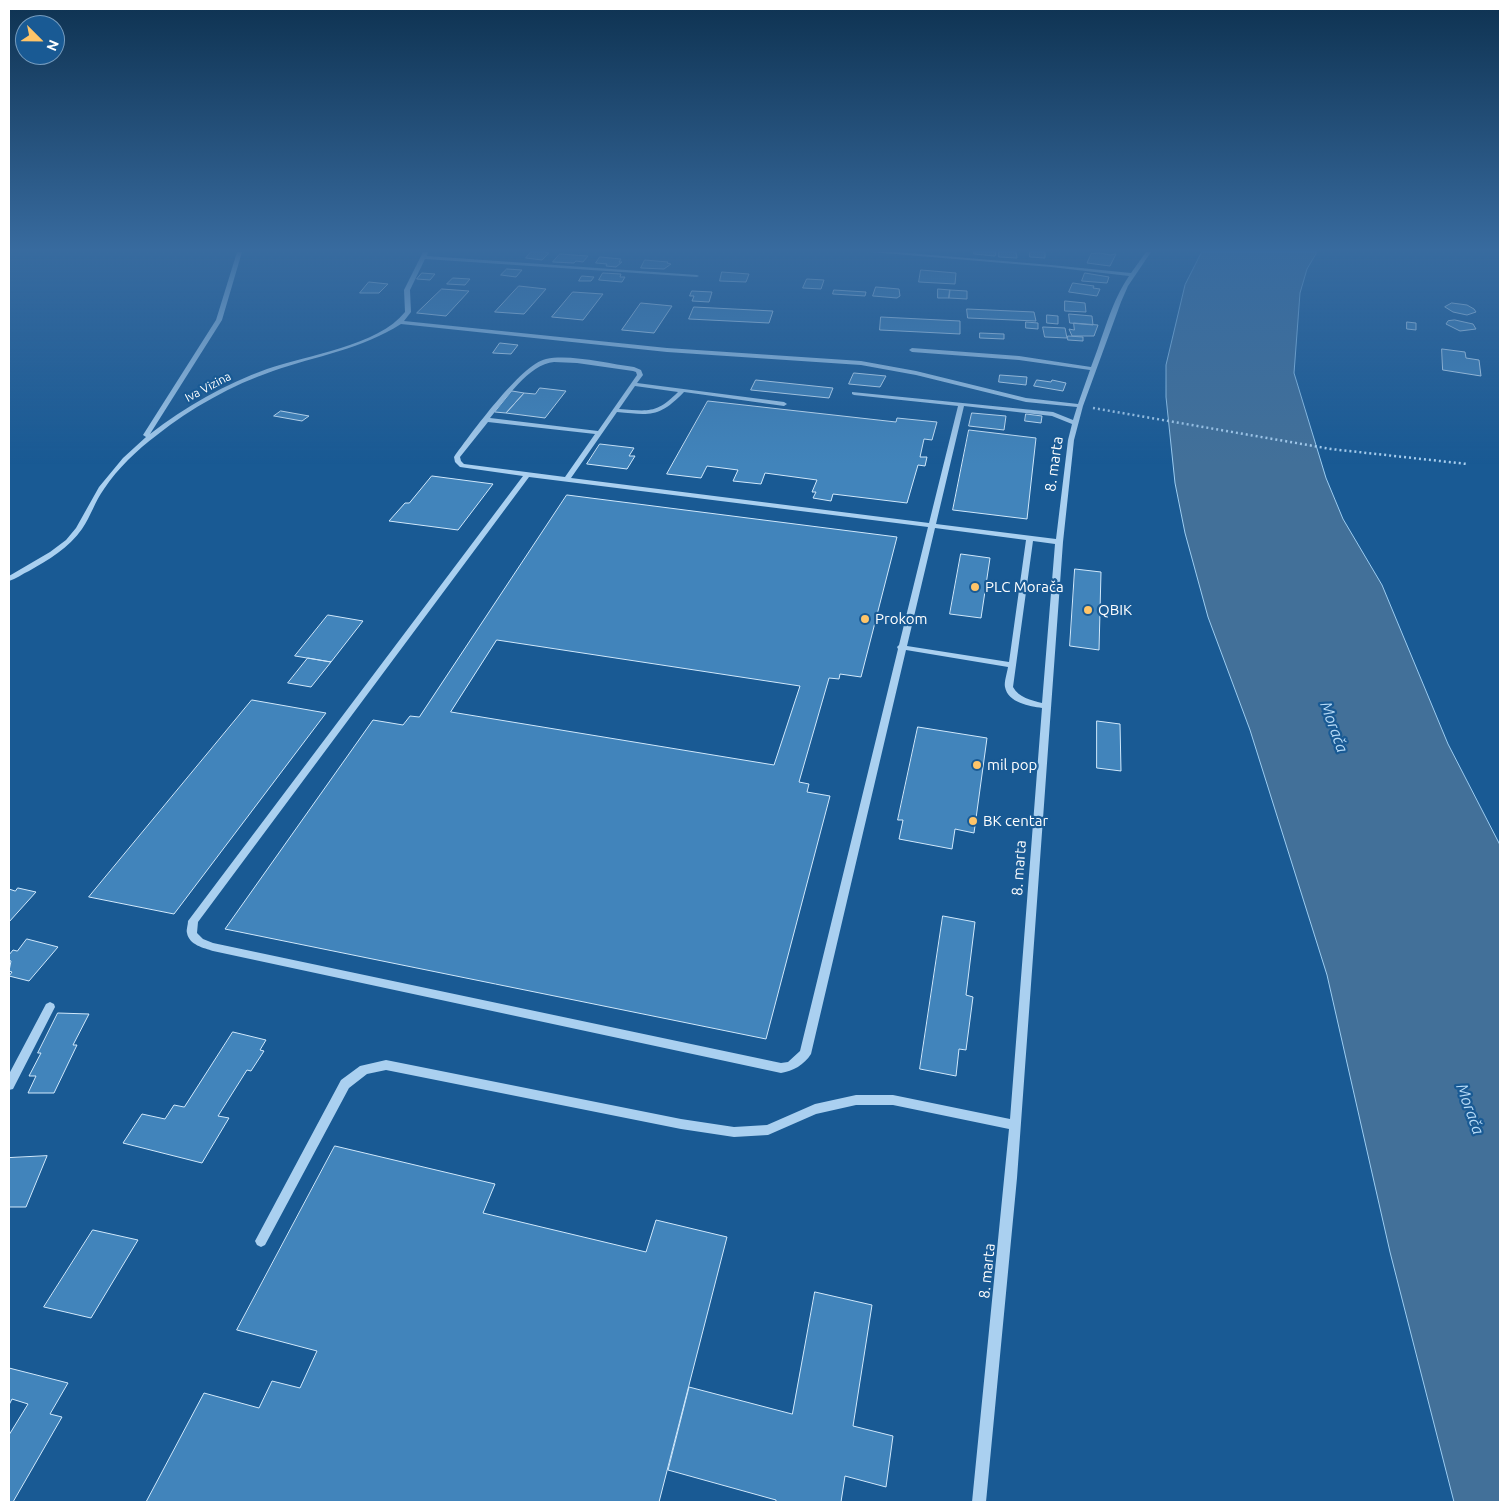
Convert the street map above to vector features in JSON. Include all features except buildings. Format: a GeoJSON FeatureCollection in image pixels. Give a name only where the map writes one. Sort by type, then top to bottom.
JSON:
{"type":"FeatureCollection","features":[{"type":"Feature","properties":{"kind":"street"},"geometry":{"type":"LineString","coordinates":[[140,445],[217,323]]}},
{"type":"Feature","properties":{"kind":"street","name":"Iva Vizina"},"geometry":{"type":"LineString","coordinates":[[9,579],[64,545],[75,534],[100,489],[140,445],[160,428],[198,404],[247,379],[340,351],[398,323]]}},
{"type":"Feature","properties":{"kind":"street"},"geometry":{"type":"LineString","coordinates":[[404,323],[667,350],[838,361],[883,366],[1026,400],[1080,406]]}},
{"type":"Feature","properties":{"kind":"street","name":"8. marta"},"geometry":{"type":"LineString","coordinates":[[979,1502],[1015,1125],[1059,542],[1071,440],[1075,423],[1111,323]]}},
{"type":"Feature","properties":{"kind":"street"},"geometry":{"type":"LineString","coordinates":[[912,350],[1019,358],[1094,369]]}},
{"type":"Feature","properties":{"kind":"street"},"geometry":{"type":"LineString","coordinates":[[567,479],[640,375],[639,371],[634,369],[546,361],[540,363],[526,374],[457,457],[458,462],[462,466],[1059,542]]}},
{"type":"Feature","properties":{"kind":"street"},"geometry":{"type":"LineString","coordinates":[[633,384],[784,404]]}},
{"type":"Feature","properties":{"kind":"street"},"geometry":{"type":"LineString","coordinates":[[615,410],[656,412],[666,409],[682,390]]}},
{"type":"Feature","properties":{"kind":"street"},"geometry":{"type":"LineString","coordinates":[[854,393],[1053,414],[1075,423]]}},
{"type":"Feature","properties":{"kind":"street"},"geometry":{"type":"LineString","coordinates":[[528,474],[193,921],[192,934],[199,942],[213,947],[771,1066],[791,1066],[804,1054],[961,405]]}},
{"type":"Feature","properties":{"kind":"street"},"geometry":{"type":"LineString","coordinates":[[488,420],[599,433]]}},
{"type":"Feature","properties":{"kind":"street"},"geometry":{"type":"LineString","coordinates":[[1030,538],[1011,665],[1010,687],[1012,694],[1020,700],[1047,706]]}},
{"type":"Feature","properties":{"kind":"street"},"geometry":{"type":"LineString","coordinates":[[901,647],[1011,665]]}},
{"type":"Feature","properties":{"kind":"street"},"geometry":{"type":"LineString","coordinates":[[9,1085],[50,1007]]}},
{"type":"Feature","properties":{"kind":"street"},"geometry":{"type":"LineString","coordinates":[[261,1241],[345,1084],[364,1070],[386,1065],[681,1124],[734,1132],[768,1130],[815,1109],[856,1100],[893,1100],[1015,1125]]}},
{"type":"Feature","properties":{"kind":"path"},"geometry":{"type":"LineString","coordinates":[[1080,406],[1331,449],[1467,464]]}},
{"type":"Feature","properties":{"kind":"water","name":"Morača"},"geometry":{"type":"Polygon","coordinates":[[[1176,323],[1298,323],[1294,373],[1326,478],[1343,519],[1382,585],[1448,744],[1500,845],[1500,1502],[1454,1502],[1390,1252],[1327,975],[1250,730],[1208,617],[1185,533],[1175,483],[1166,397],[1166,365],[1176,323]]]}},
{"type":"Feature","properties":{"kind":"place","name":"PLC Morača"},"geometry":{"type":"Point","coordinates":[975,587]}},
{"type":"Feature","properties":{"kind":"place","name":"QBIK"},"geometry":{"type":"Point","coordinates":[1088,610]}},
{"type":"Feature","properties":{"kind":"place","name":"Prokom"},"geometry":{"type":"Point","coordinates":[865,619]}},
{"type":"Feature","properties":{"kind":"place","name":"mil pop"},"geometry":{"type":"Point","coordinates":[977,765]}},
{"type":"Feature","properties":{"kind":"place","name":"BK centar"},"geometry":{"type":"Point","coordinates":[973,821]}}]}
